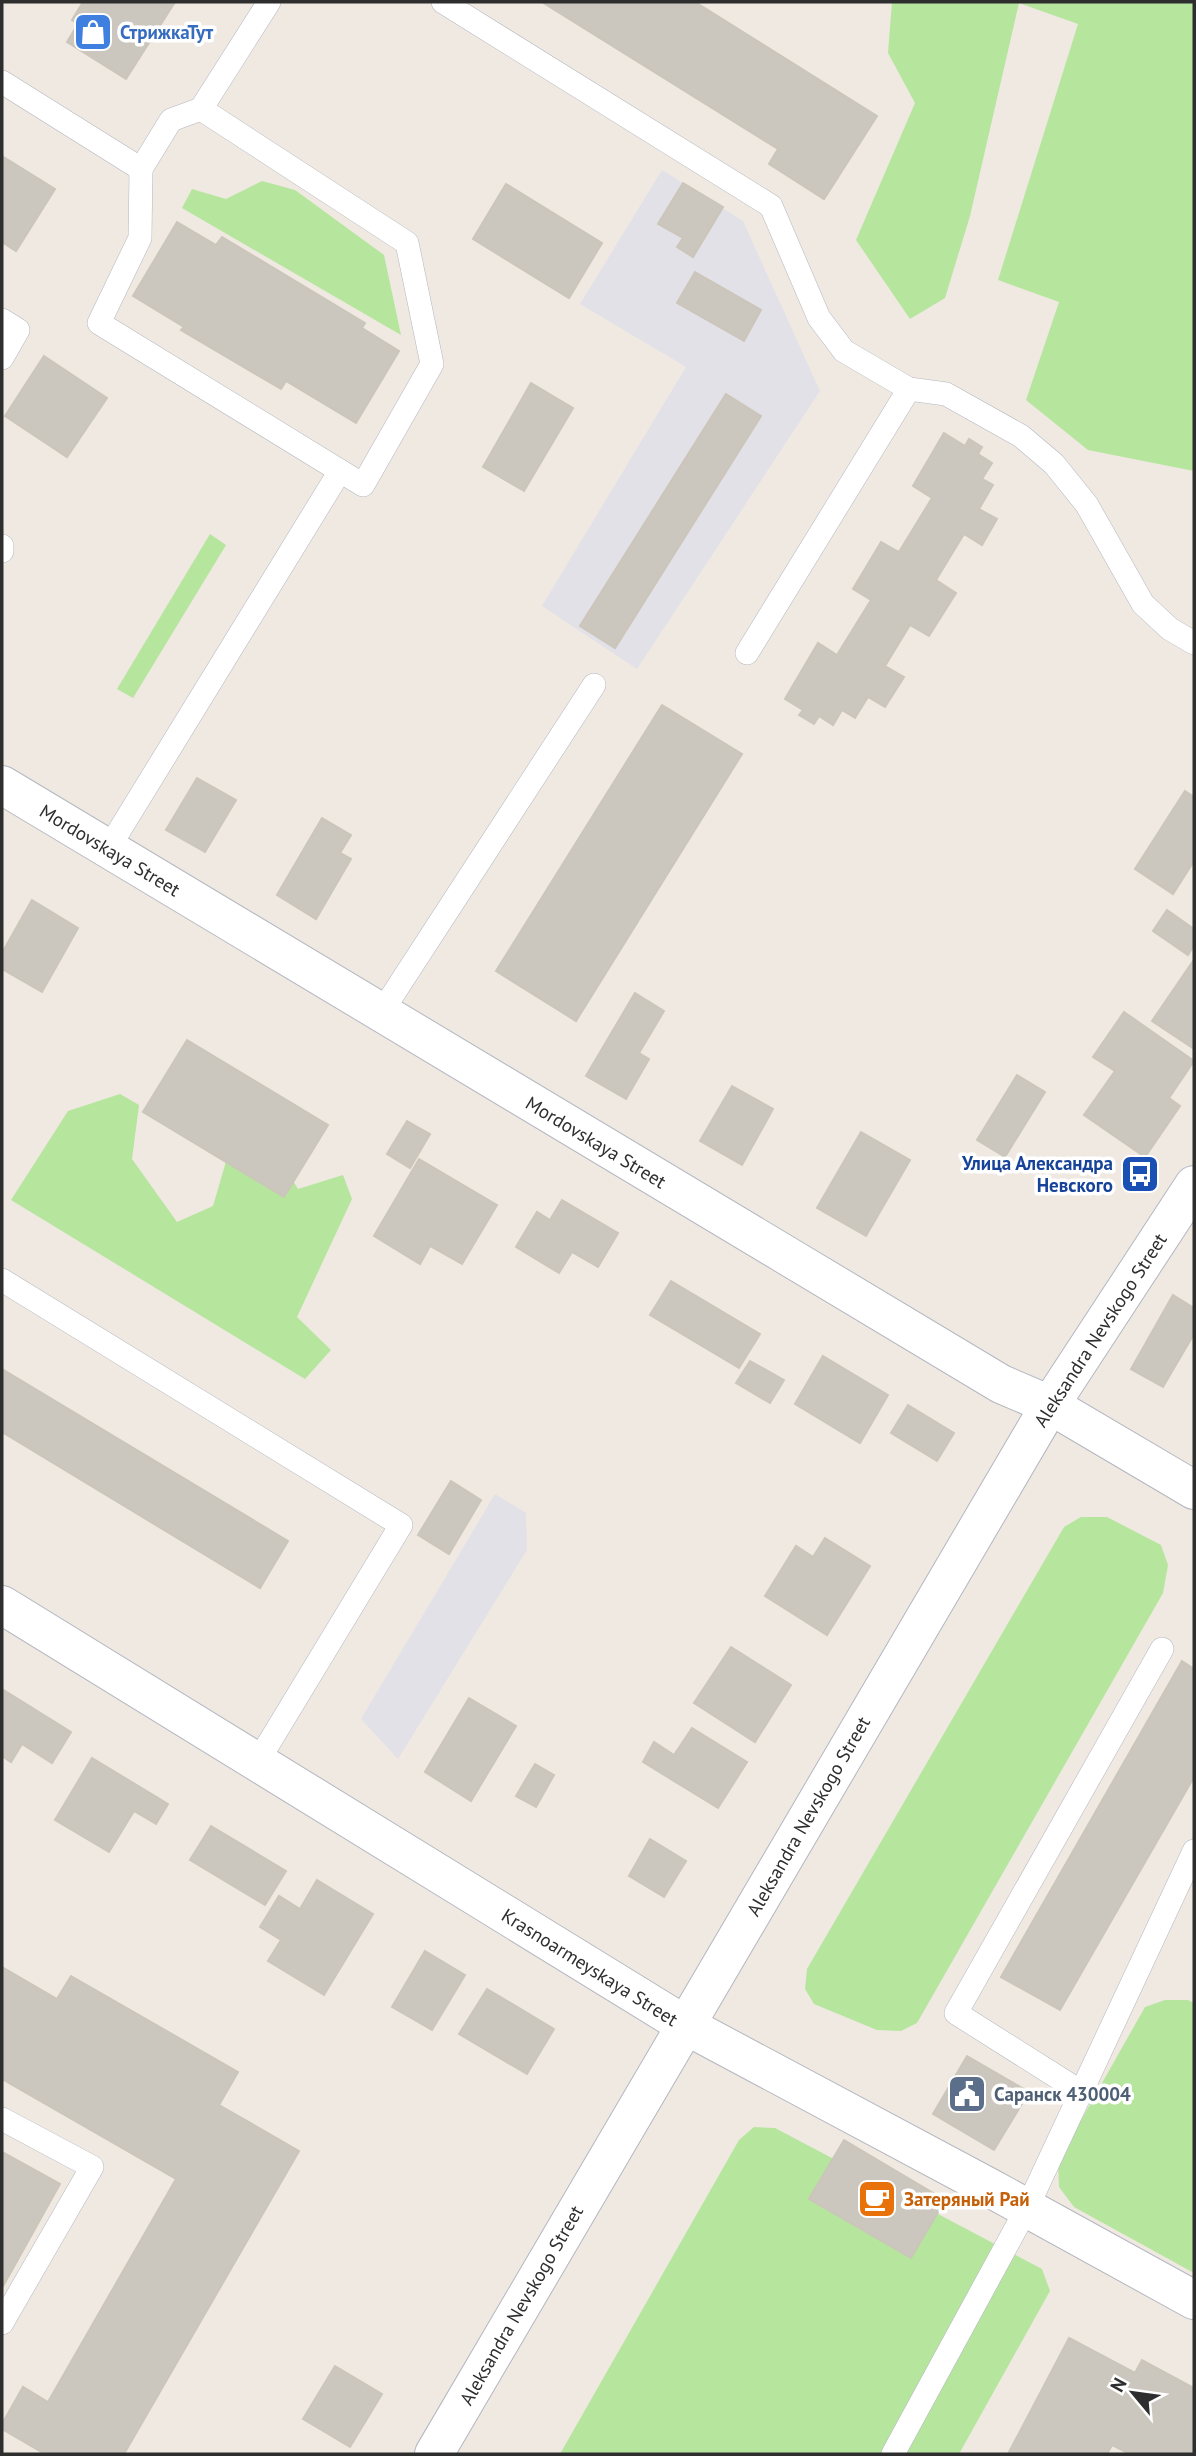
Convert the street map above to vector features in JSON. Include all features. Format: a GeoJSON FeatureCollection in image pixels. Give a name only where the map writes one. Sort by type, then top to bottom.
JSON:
{"type":"FeatureCollection","features":[{"type":"Feature","properties":{"kind":"street","name":"Mordovskaya Street"},"geometry":{"type":"LineString","coordinates":[[2,785],[1001,1384],[1050,1405],[1194,1490]]}},
{"type":"Feature","properties":{"kind":"street","name":"Aleksandra Nevskogo Street"},"geometry":{"type":"LineString","coordinates":[[434,2454],[1050,1405],[1194,1185]]}},
{"type":"Feature","properties":{"kind":"street","name":"Krasnoarmeyskaya Street"},"geometry":{"type":"LineString","coordinates":[[2,1605],[685,2025],[1194,2300]]}},
{"type":"Feature","properties":{"kind":"lane"},"geometry":{"type":"LineString","coordinates":[[201,109],[407,243],[432,365],[363,485],[99,323],[140,238],[141,169],[170,120],[201,109],[269,2]]}},
{"type":"Feature","properties":{"kind":"lane"},"geometry":{"type":"LineString","coordinates":[[443,2],[771,206],[819,318],[844,351],[909,388],[946,394],[1020,436],[1054,464],[1087,505],[1143,604],[1170,629],[1194,643]]}},
{"type":"Feature","properties":{"kind":"lane"},"geometry":{"type":"LineString","coordinates":[[2,82],[141,169]]}},
{"type":"Feature","properties":{"kind":"lane"},"geometry":{"type":"LineString","coordinates":[[2,320],[18,330],[2,358]]}},
{"type":"Feature","properties":{"kind":"lane"},"geometry":{"type":"LineString","coordinates":[[747,653],[909,388]]}},
{"type":"Feature","properties":{"kind":"lane"},"geometry":{"type":"LineString","coordinates":[[108,849],[340,471]]}},
{"type":"Feature","properties":{"kind":"lane"},"geometry":{"type":"LineString","coordinates":[[381,1013],[594,685]]}},
{"type":"Feature","properties":{"kind":"lane"},"geometry":{"type":"LineString","coordinates":[[2,1280],[401,1525],[258,1761]]}},
{"type":"Feature","properties":{"kind":"lane"},"geometry":{"type":"LineString","coordinates":[[1081,2092],[956,2013],[1162,1649]]}},
{"type":"Feature","properties":{"kind":"lane"},"geometry":{"type":"LineString","coordinates":[[893,2454],[1027,2208],[1194,1851]]}},
{"type":"Feature","properties":{"kind":"lane"},"geometry":{"type":"LineString","coordinates":[[2,2119],[92,2167],[2,2323]]}},
{"type":"Feature","properties":{"kind":"shaded area"},"geometry":{"type":"Polygon","coordinates":[[[662,170],[743,221],[820,391],[637,669],[542,606],[686,367],[580,304],[662,170]]]}},
{"type":"Feature","properties":{"kind":"shaded area"},"geometry":{"type":"Polygon","coordinates":[[[495,1494],[526,1513],[527,1550],[398,1759],[361,1719],[495,1494]]]}},
{"type":"Feature","properties":{"kind":"green space"},"geometry":{"type":"Polygon","coordinates":[[[892,2],[1194,2],[1194,471],[1088,450],[1026,400],[1059,302],[998,280],[1078,24],[1019,3],[970,216],[945,298],[910,319],[856,240],[915,103],[888,53],[892,2]]]}},
{"type":"Feature","properties":{"kind":"green space"},"geometry":{"type":"Polygon","coordinates":[[[262,181],[295,190],[384,255],[401,335],[182,208],[192,189],[226,199],[262,181]]]}},
{"type":"Feature","properties":{"kind":"green space"},"geometry":{"type":"Polygon","coordinates":[[[210,534],[226,545],[133,698],[117,689],[210,534]]]}},
{"type":"Feature","properties":{"kind":"green space"},"geometry":{"type":"Polygon","coordinates":[[[120,1094],[139,1105],[132,1159],[177,1222],[213,1206],[227,1158],[275,1152],[298,1189],[343,1175],[352,1199],[297,1317],[331,1350],[305,1379],[11,1200],[68,1111],[120,1094]]]}},
{"type":"Feature","properties":{"kind":"green space"},"geometry":{"type":"Polygon","coordinates":[[[1081,1517],[1107,1517],[1161,1545],[1168,1565],[1163,1593],[917,2023],[901,2031],[877,2030],[814,2004],[805,1989],[807,1969],[1064,1527],[1081,1517]]]}},
{"type":"Feature","properties":{"kind":"green space"},"geometry":{"type":"Polygon","coordinates":[[[1165,2000],[1188,2000],[1194,2003],[1194,2273],[1074,2207],[1059,2187],[1058,2161],[1145,2007],[1165,2000]]]}},
{"type":"Feature","properties":{"kind":"green space"},"geometry":{"type":"Polygon","coordinates":[[[754,2127],[775,2128],[1042,2269],[1050,2291],[959,2454],[560,2454],[739,2140],[754,2127]]]}},
{"type":"Feature","properties":{"kind":"building"},"geometry":{"type":"Polygon","coordinates":[[[83,2],[175,2],[126,79],[67,42],[78,24],[72,20],[83,2]]]}},
{"type":"Feature","properties":{"kind":"building"},"geometry":{"type":"Polygon","coordinates":[[[542,2],[695,2],[877,116],[824,199],[769,164],[778,149],[542,2]]]}},
{"type":"Feature","properties":{"kind":"building"},"geometry":{"type":"Polygon","coordinates":[[[2,156],[55,189],[16,251],[2,242],[2,156]]]}},
{"type":"Feature","properties":{"kind":"building"},"geometry":{"type":"Polygon","coordinates":[[[683,183],[723,207],[693,257],[677,247],[683,238],[658,224],[683,183]]]}},
{"type":"Feature","properties":{"kind":"building"},"geometry":{"type":"Polygon","coordinates":[[[506,184],[602,243],[569,298],[473,239],[506,184]]]}},
{"type":"Feature","properties":{"kind":"building"},"geometry":{"type":"Polygon","coordinates":[[[177,222],[216,245],[222,237],[365,323],[362,328],[399,351],[356,423],[286,381],[281,389],[181,330],[184,327],[133,296],[177,222]]]}},
{"type":"Feature","properties":{"kind":"building"},"geometry":{"type":"Polygon","coordinates":[[[695,272],[761,310],[744,341],[677,303],[695,272]]]}},
{"type":"Feature","properties":{"kind":"building"},"geometry":{"type":"Polygon","coordinates":[[[44,356],[107,398],[67,457],[5,416],[44,356]]]}},
{"type":"Feature","properties":{"kind":"building"},"geometry":{"type":"Polygon","coordinates":[[[531,383],[573,408],[524,491],[483,467],[531,383]]]}},
{"type":"Feature","properties":{"kind":"building"},"geometry":{"type":"Polygon","coordinates":[[[726,394],[761,416],[615,648],[580,626],[726,394]]]}},
{"type":"Feature","properties":{"kind":"building"},"geometry":{"type":"Polygon","coordinates":[[[944,433],[965,446],[969,439],[982,447],[978,454],[992,463],[982,479],[993,485],[979,509],[997,519],[982,545],[964,534],[936,580],[956,593],[929,636],[910,625],[885,666],[904,677],[885,707],[868,697],[855,718],[842,710],[833,725],[819,716],[814,724],[799,715],[803,710],[785,699],[818,643],[837,655],[871,600],[853,589],[881,542],[899,552],[932,498],[913,486],[944,433]]]}},
{"type":"Feature","properties":{"kind":"building"},"geometry":{"type":"Polygon","coordinates":[[[662,705],[742,754],[576,1021],[496,971],[662,705]]]}},
{"type":"Feature","properties":{"kind":"building"},"geometry":{"type":"Polygon","coordinates":[[[197,778],[236,800],[205,852],[166,830],[197,778]]]}},
{"type":"Feature","properties":{"kind":"building"},"geometry":{"type":"Polygon","coordinates":[[[1185,791],[1194,797],[1194,861],[1173,894],[1135,869],[1185,791]]]}},
{"type":"Feature","properties":{"kind":"building"},"geometry":{"type":"Polygon","coordinates":[[[322,818],[351,835],[340,853],[351,859],[316,919],[277,895],[322,818]]]}},
{"type":"Feature","properties":{"kind":"building"},"geometry":{"type":"Polygon","coordinates":[[[32,900],[78,928],[42,992],[2,969],[2,953],[32,900]]]}},
{"type":"Feature","properties":{"kind":"building"},"geometry":{"type":"Polygon","coordinates":[[[1167,910],[1194,929],[1194,945],[1188,955],[1153,931],[1167,910]]]}},
{"type":"Feature","properties":{"kind":"building"},"geometry":{"type":"Polygon","coordinates":[[[1194,962],[1194,1049],[1152,1021],[1194,962]]]}},
{"type":"Feature","properties":{"kind":"building"},"geometry":{"type":"Polygon","coordinates":[[[635,993],[664,1011],[639,1053],[649,1059],[626,1099],[586,1076],[635,993]]]}},
{"type":"Feature","properties":{"kind":"building"},"geometry":{"type":"Polygon","coordinates":[[[1124,1012],[1194,1061],[1169,1098],[1180,1106],[1145,1157],[1084,1115],[1115,1071],[1093,1057],[1124,1012]]]}},
{"type":"Feature","properties":{"kind":"building"},"geometry":{"type":"Polygon","coordinates":[[[187,1040],[328,1125],[284,1197],[143,1112],[187,1040]]]}},
{"type":"Feature","properties":{"kind":"building"},"geometry":{"type":"Polygon","coordinates":[[[1017,1075],[1045,1092],[1005,1157],[977,1140],[1017,1075]]]}},
{"type":"Feature","properties":{"kind":"building"},"geometry":{"type":"Polygon","coordinates":[[[732,1086],[773,1109],[742,1165],[700,1141],[732,1086]]]}},
{"type":"Feature","properties":{"kind":"building"},"geometry":{"type":"Polygon","coordinates":[[[407,1121],[430,1134],[410,1168],[387,1154],[407,1121]]]}},
{"type":"Feature","properties":{"kind":"building"},"geometry":{"type":"Polygon","coordinates":[[[861,1132],[910,1160],[866,1236],[817,1208],[861,1132]]]}},
{"type":"Feature","properties":{"kind":"building"},"geometry":{"type":"Polygon","coordinates":[[[419,1159],[497,1205],[462,1264],[430,1246],[420,1264],[374,1236],[419,1159]]]}},
{"type":"Feature","properties":{"kind":"building"},"geometry":{"type":"Polygon","coordinates":[[[562,1200],[618,1233],[598,1267],[572,1252],[559,1273],[516,1247],[537,1212],[550,1220],[562,1200]]]}},
{"type":"Feature","properties":{"kind":"building"},"geometry":{"type":"Polygon","coordinates":[[[671,1281],[760,1334],[739,1368],[650,1315],[671,1281]]]}},
{"type":"Feature","properties":{"kind":"building"},"geometry":{"type":"Polygon","coordinates":[[[1173,1295],[1194,1308],[1194,1334],[1163,1387],[1131,1369],[1173,1295]]]}},
{"type":"Feature","properties":{"kind":"building"},"geometry":{"type":"Polygon","coordinates":[[[823,1356],[888,1395],[860,1443],[795,1404],[823,1356]]]}},
{"type":"Feature","properties":{"kind":"building"},"geometry":{"type":"Polygon","coordinates":[[[750,1361],[784,1380],[770,1403],[736,1383],[750,1361]]]}},
{"type":"Feature","properties":{"kind":"building"},"geometry":{"type":"Polygon","coordinates":[[[2,1369],[288,1541],[260,1588],[2,1432],[2,1369]]]}},
{"type":"Feature","properties":{"kind":"building"},"geometry":{"type":"Polygon","coordinates":[[[908,1405],[954,1433],[937,1461],[891,1433],[908,1405]]]}},
{"type":"Feature","properties":{"kind":"building"},"geometry":{"type":"Polygon","coordinates":[[[451,1481],[481,1500],[449,1554],[418,1535],[451,1481]]]}},
{"type":"Feature","properties":{"kind":"building"},"geometry":{"type":"Polygon","coordinates":[[[825,1538],[870,1566],[827,1635],[765,1596],[796,1546],[813,1557],[825,1538]]]}},
{"type":"Feature","properties":{"kind":"building"},"geometry":{"type":"Polygon","coordinates":[[[731,1647],[791,1685],[755,1742],[694,1703],[731,1647]]]}},
{"type":"Feature","properties":{"kind":"building"},"geometry":{"type":"Polygon","coordinates":[[[1182,1661],[1194,1669],[1194,1777],[1060,2010],[1001,1977],[1182,1661]]]}},
{"type":"Feature","properties":{"kind":"building"},"geometry":{"type":"Polygon","coordinates":[[[2,1689],[71,1732],[52,1763],[22,1744],[11,1762],[2,1756],[2,1689]]]}},
{"type":"Feature","properties":{"kind":"building"},"geometry":{"type":"Polygon","coordinates":[[[469,1698],[516,1726],[471,1801],[425,1772],[469,1698]]]}},
{"type":"Feature","properties":{"kind":"building"},"geometry":{"type":"Polygon","coordinates":[[[692,1728],[747,1762],[718,1808],[643,1762],[654,1742],[674,1755],[692,1728]]]}},
{"type":"Feature","properties":{"kind":"building"},"geometry":{"type":"Polygon","coordinates":[[[92,1758],[168,1804],[156,1824],[134,1811],[109,1852],[55,1820],[92,1758]]]}},
{"type":"Feature","properties":{"kind":"building"},"geometry":{"type":"Polygon","coordinates":[[[535,1764],[554,1775],[536,1807],[516,1796],[535,1764]]]}},
{"type":"Feature","properties":{"kind":"building"},"geometry":{"type":"Polygon","coordinates":[[[211,1826],[286,1871],[265,1905],[190,1860],[211,1826]]]}},
{"type":"Feature","properties":{"kind":"building"},"geometry":{"type":"Polygon","coordinates":[[[650,1839],[686,1861],[664,1897],[629,1876],[650,1839]]]}},
{"type":"Feature","properties":{"kind":"building"},"geometry":{"type":"Polygon","coordinates":[[[317,1880],[373,1914],[324,1995],[268,1961],[281,1940],[260,1927],[279,1896],[300,1909],[317,1880]]]}},
{"type":"Feature","properties":{"kind":"building"},"geometry":{"type":"Polygon","coordinates":[[[425,1951],[465,1975],[432,2030],[392,2007],[425,1951]]]}},
{"type":"Feature","properties":{"kind":"building"},"geometry":{"type":"Polygon","coordinates":[[[2,1967],[57,1999],[71,1976],[238,2072],[219,2105],[299,2151],[124,2454],[45,2454],[2,2429],[2,2424],[23,2387],[48,2402],[176,2179],[2,2079],[2,1967]]]}},
{"type":"Feature","properties":{"kind":"building"},"geometry":{"type":"Polygon","coordinates":[[[487,1989],[554,2029],[527,2074],[459,2034],[487,1989]]]}},
{"type":"Feature","properties":{"kind":"building"},"geometry":{"type":"Polygon","coordinates":[[[967,2056],[1029,2092],[994,2150],[933,2114],[967,2056]]]}},
{"type":"Feature","properties":{"kind":"building","name":"Затеряный Рай"},"geometry":{"type":"Polygon","coordinates":[[[844,2140],[945,2200],[911,2258],[809,2199],[844,2140]]]}},
{"type":"Feature","properties":{"kind":"building"},"geometry":{"type":"Polygon","coordinates":[[[2,2152],[60,2184],[2,2288],[2,2152]]]}},
{"type":"Feature","properties":{"kind":"building"},"geometry":{"type":"Polygon","coordinates":[[[1069,2338],[1135,2373],[1142,2360],[1194,2388],[1194,2454],[1130,2454],[1112,2445],[1107,2454],[1008,2454],[1069,2338]]]}},
{"type":"Feature","properties":{"kind":"building"},"geometry":{"type":"Polygon","coordinates":[[[335,2366],[382,2394],[350,2447],[303,2419],[335,2366]]]}},
{"type":"Feature","properties":{"kind":"place","name":"СтрижкаТут"},"geometry":{"type":"Point","coordinates":[93,32]}},
{"type":"Feature","properties":{"kind":"place","name":"Улица Александра Невского"},"geometry":{"type":"Point","coordinates":[1140,1174]}},
{"type":"Feature","properties":{"kind":"place","name":"Саранск 430004"},"geometry":{"type":"Point","coordinates":[967,2094]}},
{"type":"Feature","properties":{"kind":"place","name":"Затеряный Рай"},"geometry":{"type":"Point","coordinates":[877,2199]}}]}
